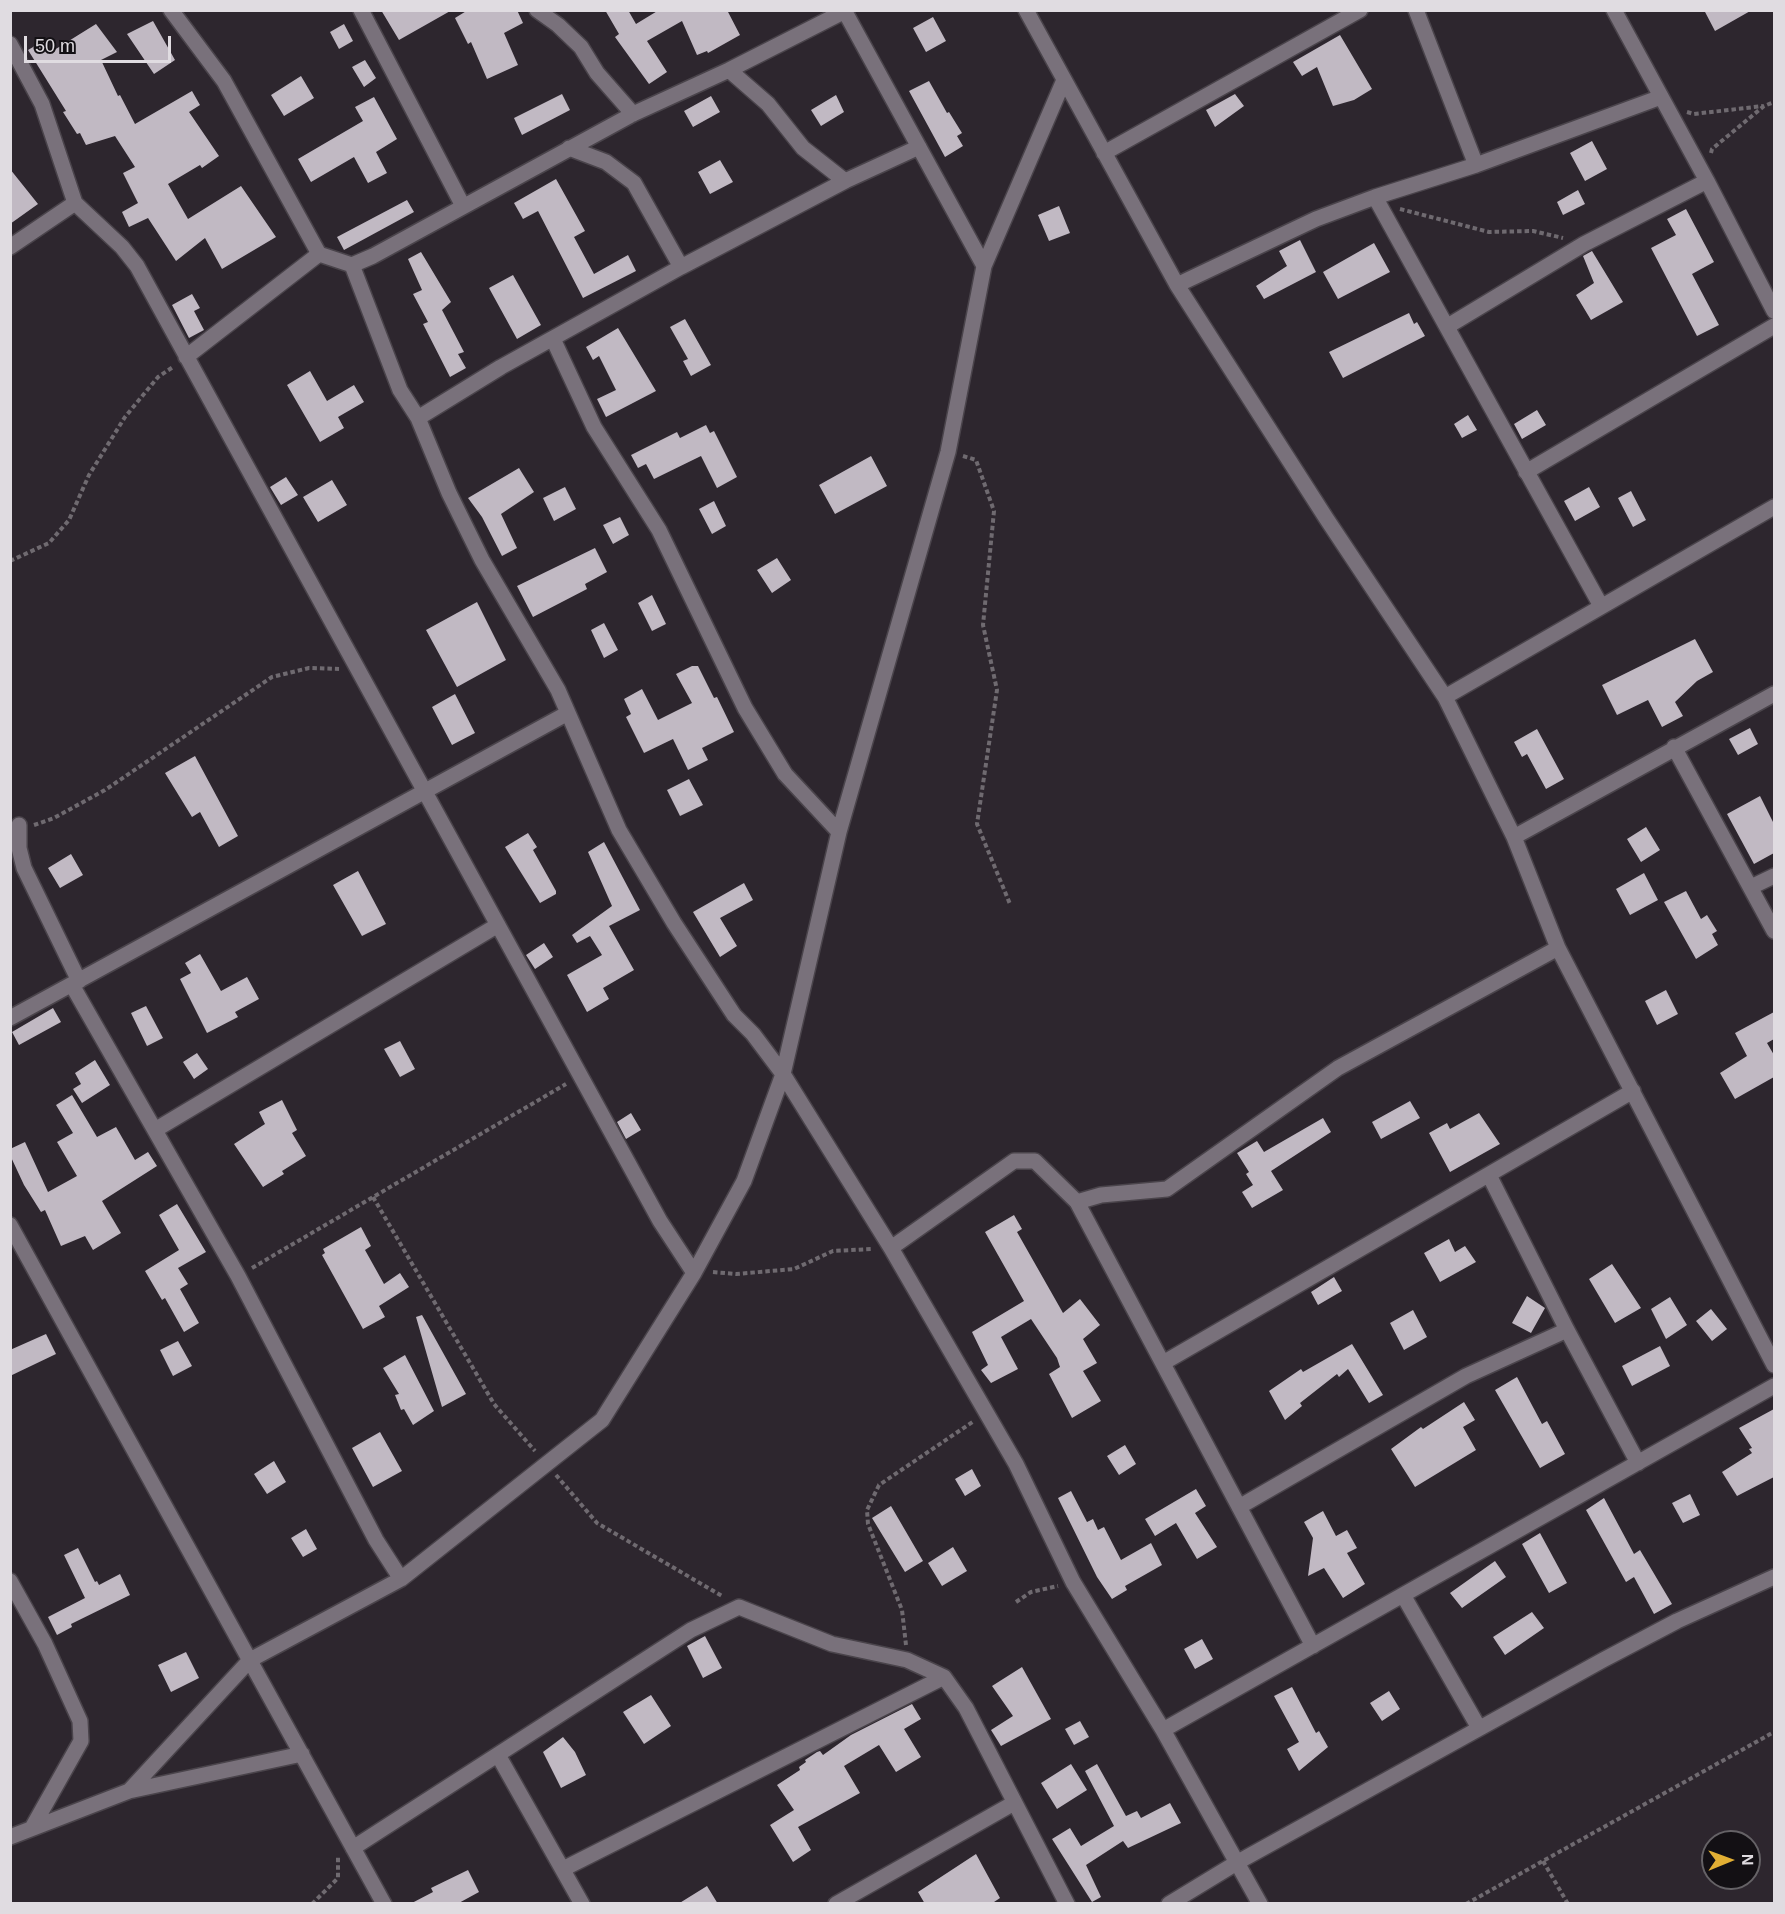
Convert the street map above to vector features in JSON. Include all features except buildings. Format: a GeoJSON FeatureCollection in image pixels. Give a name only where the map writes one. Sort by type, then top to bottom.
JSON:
{"type":"FeatureCollection","features":[{"type":"Feature","properties":{"kind":"street"},"geometry":{"type":"LineString","coordinates":[[171,10],[224,81],[319,254],[352,265],[633,114],[729,70],[845,11],[984,266]]}},
{"type":"Feature","properties":{"kind":"street"},"geometry":{"type":"LineString","coordinates":[[361,10],[463,206]]}},
{"type":"Feature","properties":{"kind":"street"},"geometry":{"type":"LineString","coordinates":[[537,10],[558,25],[581,47],[597,73],[633,114]]}},
{"type":"Feature","properties":{"kind":"street"},"geometry":{"type":"LineString","coordinates":[[1026,10],[1177,285],[1326,518],[1445,697],[1514,837],[1558,948],[1774,1365]]}},
{"type":"Feature","properties":{"kind":"street"},"geometry":{"type":"LineString","coordinates":[[1104,153],[1360,10]]}},
{"type":"Feature","properties":{"kind":"street"},"geometry":{"type":"LineString","coordinates":[[1416,10],[1476,165]]}},
{"type":"Feature","properties":{"kind":"street"},"geometry":{"type":"LineString","coordinates":[[1614,10],[1707,181],[1774,312]]}},
{"type":"Feature","properties":{"kind":"street"},"geometry":{"type":"LineString","coordinates":[[12,50],[42,104],[75,203],[122,247],[137,266],[660,1221],[694,1274]]}},
{"type":"Feature","properties":{"kind":"street"},"geometry":{"type":"LineString","coordinates":[[729,70],[768,104],[803,148],[845,181]]}},
{"type":"Feature","properties":{"kind":"street"},"geometry":{"type":"LineString","coordinates":[[129,1791],[250,1660],[401,1579],[602,1420],[694,1274],[744,1181],[783,1074],[839,832],[948,452],[984,266],[1064,80]]}},
{"type":"Feature","properties":{"kind":"street"},"geometry":{"type":"LineString","coordinates":[[1177,285],[1288,230],[1374,196],[1476,165],[1664,102]]}},
{"type":"Feature","properties":{"kind":"street"},"geometry":{"type":"LineString","coordinates":[[418,418],[501,367],[681,267],[845,181],[919,147]]}},
{"type":"Feature","properties":{"kind":"street"},"geometry":{"type":"LineString","coordinates":[[569,148],[606,162],[634,183],[681,267]]}},
{"type":"Feature","properties":{"kind":"street"},"geometry":{"type":"LineString","coordinates":[[1448,326],[1584,244],[1707,181]]}},
{"type":"Feature","properties":{"kind":"street"},"geometry":{"type":"LineString","coordinates":[[1374,196],[1601,606]]}},
{"type":"Feature","properties":{"kind":"street"},"geometry":{"type":"LineString","coordinates":[[10,247],[75,203]]}},
{"type":"Feature","properties":{"kind":"street"},"geometry":{"type":"LineString","coordinates":[[186,357],[319,254]]}},
{"type":"Feature","properties":{"kind":"street"},"geometry":{"type":"LineString","coordinates":[[352,265],[386,359],[400,390],[418,418],[449,493],[482,560],[558,690],[596,784],[619,830],[734,1015],[753,1034],[783,1074],[891,1248],[1016,1464],[1073,1582],[1163,1730],[1260,1904]]}},
{"type":"Feature","properties":{"kind":"street"},"geometry":{"type":"LineString","coordinates":[[1526,472],[1774,326]]}},
{"type":"Feature","properties":{"kind":"street"},"geometry":{"type":"LineString","coordinates":[[554,339],[594,427],[659,530],[745,708],[784,774],[839,832]]}},
{"type":"Feature","properties":{"kind":"street"},"geometry":{"type":"LineString","coordinates":[[1445,697],[1774,507]]}},
{"type":"Feature","properties":{"kind":"street"},"geometry":{"type":"LineString","coordinates":[[1514,837],[1774,694]]}},
{"type":"Feature","properties":{"kind":"street"},"geometry":{"type":"LineString","coordinates":[[10,1018],[568,712]]}},
{"type":"Feature","properties":{"kind":"street"},"geometry":{"type":"LineString","coordinates":[[1674,747],[1774,931]]}},
{"type":"Feature","properties":{"kind":"street"},"geometry":{"type":"LineString","coordinates":[[19,825],[19,848],[24,868],[75,983],[238,1276],[376,1540],[401,1579]]}},
{"type":"Feature","properties":{"kind":"street"},"geometry":{"type":"LineString","coordinates":[[1751,888],[1774,876]]}},
{"type":"Feature","properties":{"kind":"street"},"geometry":{"type":"LineString","coordinates":[[155,1130],[498,925]]}},
{"type":"Feature","properties":{"kind":"street"},"geometry":{"type":"LineString","coordinates":[[1077,1202],[1101,1195],[1167,1189],[1338,1068],[1558,948]]}},
{"type":"Feature","properties":{"kind":"street"},"geometry":{"type":"LineString","coordinates":[[1162,1363],[1633,1091]]}},
{"type":"Feature","properties":{"kind":"street"},"geometry":{"type":"LineString","coordinates":[[891,1248],[1014,1161],[1035,1161],[1077,1202],[1313,1646]]}},
{"type":"Feature","properties":{"kind":"street"},"geometry":{"type":"LineString","coordinates":[[1490,1175],[1567,1330],[1638,1463]]}},
{"type":"Feature","properties":{"kind":"street"},"geometry":{"type":"LineString","coordinates":[[10,1226],[384,1904]]}},
{"type":"Feature","properties":{"kind":"street"},"geometry":{"type":"LineString","coordinates":[[1239,1507],[1466,1376],[1567,1330]]}},
{"type":"Feature","properties":{"kind":"street"},"geometry":{"type":"LineString","coordinates":[[1163,1730],[1774,1386]]}},
{"type":"Feature","properties":{"kind":"street"},"geometry":{"type":"LineString","coordinates":[[1169,1904],[1238,1862],[1479,1728],[1668,1626],[1774,1577]]}},
{"type":"Feature","properties":{"kind":"street"},"geometry":{"type":"LineString","coordinates":[[10,1581],[45,1644],[80,1721],[81,1741],[32,1828]]}},
{"type":"Feature","properties":{"kind":"street"},"geometry":{"type":"LineString","coordinates":[[1403,1595],[1479,1728]]}},
{"type":"Feature","properties":{"kind":"street"},"geometry":{"type":"LineString","coordinates":[[353,1848],[690,1630],[739,1607],[832,1644],[907,1660],[944,1677],[966,1708],[1067,1904]]}},
{"type":"Feature","properties":{"kind":"street"},"geometry":{"type":"LineString","coordinates":[[562,1869],[944,1677]]}},
{"type":"Feature","properties":{"kind":"street"},"geometry":{"type":"LineString","coordinates":[[10,1837],[129,1791],[302,1754]]}},
{"type":"Feature","properties":{"kind":"street"},"geometry":{"type":"LineString","coordinates":[[498,1755],[582,1904]]}},
{"type":"Feature","properties":{"kind":"street"},"geometry":{"type":"LineString","coordinates":[[836,1904],[1014,1803]]}},
{"type":"Feature","properties":{"kind":"path"},"geometry":{"type":"LineString","coordinates":[[1664,102],[1694,114],[1764,106],[1774,102]]}},
{"type":"Feature","properties":{"kind":"path"},"geometry":{"type":"LineString","coordinates":[[1707,181],[1712,149],[1764,106]]}},
{"type":"Feature","properties":{"kind":"path"},"geometry":{"type":"LineString","coordinates":[[1374,196],[1402,210],[1489,232],[1533,231],[1584,244]]}},
{"type":"Feature","properties":{"kind":"path"},"geometry":{"type":"LineString","coordinates":[[10,561],[49,543],[69,520],[89,475],[125,417],[158,377],[186,357]]}},
{"type":"Feature","properties":{"kind":"path"},"geometry":{"type":"LineString","coordinates":[[948,452],[976,460],[994,511],[983,625],[997,690],[977,824],[1010,904]]}},
{"type":"Feature","properties":{"kind":"path"},"geometry":{"type":"LineString","coordinates":[[19,825],[47,821],[105,790],[272,677],[309,668],[358,669]]}},
{"type":"Feature","properties":{"kind":"path"},"geometry":{"type":"LineString","coordinates":[[238,1276],[581,1076]]}},
{"type":"Feature","properties":{"kind":"path"},"geometry":{"type":"LineString","coordinates":[[373,1197],[494,1404],[597,1523],[698,1580],[739,1607]]}},
{"type":"Feature","properties":{"kind":"path"},"geometry":{"type":"LineString","coordinates":[[694,1274],[736,1274],[794,1269],[833,1251],[891,1248]]}},
{"type":"Feature","properties":{"kind":"path"},"geometry":{"type":"LineString","coordinates":[[907,1660],[902,1610],[868,1524],[867,1510],[879,1485],[986,1412]]}},
{"type":"Feature","properties":{"kind":"path"},"geometry":{"type":"LineString","coordinates":[[1016,1602],[1031,1592],[1073,1582]]}},
{"type":"Feature","properties":{"kind":"path"},"geometry":{"type":"LineString","coordinates":[[1466,1904],[1774,1732]]}},
{"type":"Feature","properties":{"kind":"path"},"geometry":{"type":"LineString","coordinates":[[312,1904],[338,1878],[338,1855]]}},
{"type":"Feature","properties":{"kind":"path"},"geometry":{"type":"LineString","coordinates":[[1543,1861],[1568,1904]]}}]}
